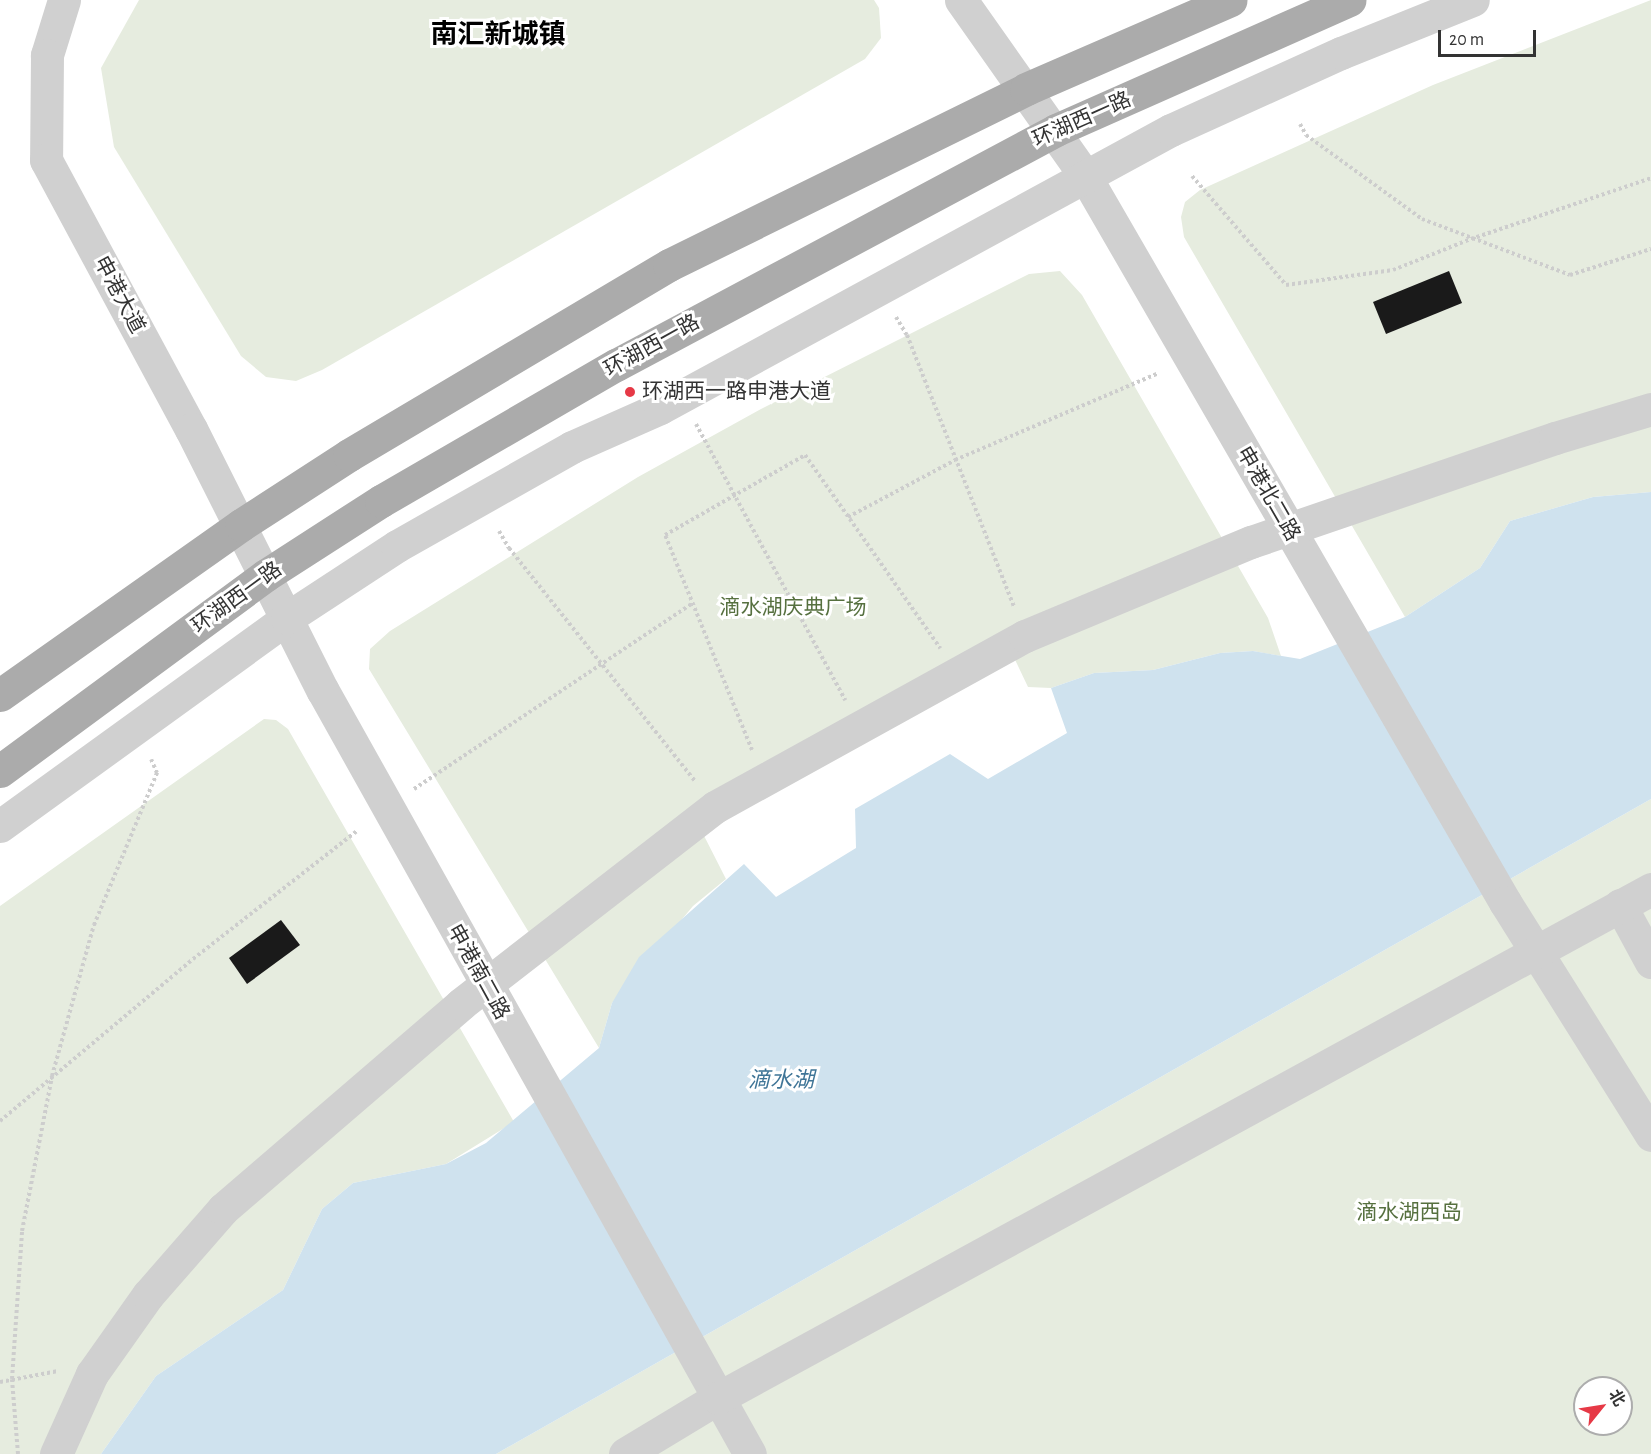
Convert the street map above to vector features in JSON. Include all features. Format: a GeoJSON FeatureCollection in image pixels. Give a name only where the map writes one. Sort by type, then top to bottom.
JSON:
{"type":"FeatureCollection","features":[{"type":"Feature","properties":{"kind":"main road"},"geometry":{"type":"LineString","coordinates":[[0,695],[240,525],[350,455],[669,265],[1026,89],[1231,0]]}},
{"type":"Feature","properties":{"kind":"main road","name":"环湖西一路"},"geometry":{"type":"LineString","coordinates":[[0,771],[266,575],[381,501],[616,364],[1056,130],[1350,0]]}},
{"type":"Feature","properties":{"kind":"street","name":"申港大道"},"geometry":{"type":"LineString","coordinates":[[64,0],[47,55],[46,160],[266,575]]}},
{"type":"Feature","properties":{"kind":"street"},"geometry":{"type":"LineString","coordinates":[[961,0],[1026,89]]}},
{"type":"Feature","properties":{"kind":"street"},"geometry":{"type":"LineString","coordinates":[[0,826],[287,618],[397,546],[561,453],[660,408],[1182,125],[1473,0]]}},
{"type":"Feature","properties":{"kind":"street","name":"申港北二路"},"geometry":{"type":"LineString","coordinates":[[1026,89],[1056,130],[1085,176],[1505,902],[1651,1135]]}},
{"type":"Feature","properties":{"kind":"street"},"geometry":{"type":"LineString","coordinates":[[56,1454],[92,1374],[148,1295],[223,1209],[486,985],[715,807],[1025,636],[1288,530],[1555,438],[1651,410]]}},
{"type":"Feature","properties":{"kind":"street","name":"申港南二路"},"geometry":{"type":"LineString","coordinates":[[266,575],[323,691],[750,1454]]}},
{"type":"Feature","properties":{"kind":"street"},"geometry":{"type":"LineString","coordinates":[[625,1454],[718,1398],[1651,889]]}},
{"type":"Feature","properties":{"kind":"street"},"geometry":{"type":"LineString","coordinates":[[1620,905],[1651,962]]}},
{"type":"Feature","properties":{"kind":"path"},"geometry":{"type":"LineString","coordinates":[[1300,124],[1306,135],[1422,219],[1570,275],[1651,249]]}},
{"type":"Feature","properties":{"kind":"path"},"geometry":{"type":"LineString","coordinates":[[1192,176],[1286,285],[1393,270],[1471,239],[1651,178]]}},
{"type":"Feature","properties":{"kind":"path"},"geometry":{"type":"LineString","coordinates":[[896,316],[907,335],[1025,636]]}},
{"type":"Feature","properties":{"kind":"path"},"geometry":{"type":"LineString","coordinates":[[848,517],[955,460],[1157,374]]}},
{"type":"Feature","properties":{"kind":"path"},"geometry":{"type":"LineString","coordinates":[[696,423],[860,726]]}},
{"type":"Feature","properties":{"kind":"path"},"geometry":{"type":"LineString","coordinates":[[764,780],[665,536],[805,455],[957,673]]}},
{"type":"Feature","properties":{"kind":"path"},"geometry":{"type":"LineString","coordinates":[[500,531],[509,548],[715,807]]}},
{"type":"Feature","properties":{"kind":"path"},"geometry":{"type":"LineString","coordinates":[[411,791],[693,603]]}},
{"type":"Feature","properties":{"kind":"path"},"geometry":{"type":"LineString","coordinates":[[18,1454],[12,1378],[22,1231],[52,1076],[94,925],[156,773],[152,759]]}},
{"type":"Feature","properties":{"kind":"path"},"geometry":{"type":"LineString","coordinates":[[0,1121],[193,959],[358,830]]}},
{"type":"Feature","properties":{"kind":"path"},"geometry":{"type":"LineString","coordinates":[[0,1382],[50,1371],[92,1374]]}},
{"type":"Feature","properties":{"kind":"green space"},"geometry":{"type":"Polygon","coordinates":[[[139,0],[874,0],[879,8],[881,38],[865,59],[322,370],[296,381],[266,377],[241,356],[114,147],[101,68],[139,0]]]}},
{"type":"Feature","properties":{"kind":"green space"},"geometry":{"type":"Polygon","coordinates":[[[1651,0],[1651,492],[1593,497],[1510,521],[1480,568],[1405,617],[1184,237],[1181,217],[1185,202],[1200,190],[1433,85],[1651,0]]]}},
{"type":"Feature","properties":{"kind":"green space","name":"滴水湖庆典广场"},"geometry":{"type":"Polygon","coordinates":[[[1060,271],[1082,295],[1268,618],[1281,656],[1253,651],[1220,653],[1153,670],[1094,673],[1051,688],[1028,687],[1008,645],[697,822],[726,879],[693,906],[612,1003],[599,1048],[369,669],[370,649],[390,631],[638,477],[761,409],[1029,274],[1060,271]]]}},
{"type":"Feature","properties":{"kind":"green space"},"geometry":{"type":"Polygon","coordinates":[[[264,719],[276,720],[288,729],[514,1122],[446,1164],[353,1183],[322,1209],[283,1290],[156,1376],[101,1454],[0,1454],[0,906],[264,719]]]}},
{"type":"Feature","properties":{"kind":"green space","name":"滴水湖西岛"},"geometry":{"type":"Polygon","coordinates":[[[1651,799],[1651,1454],[496,1454],[1651,799]]]}},
{"type":"Feature","properties":{"kind":"water","name":"滴水湖"},"geometry":{"type":"Polygon","coordinates":[[[1651,492],[1651,799],[496,1454],[101,1454],[156,1376],[283,1290],[322,1209],[353,1183],[446,1164],[486,1143],[599,1048],[612,1003],[639,957],[744,864],[776,897],[856,848],[855,809],[950,754],[988,779],[1067,733],[1051,688],[1094,673],[1153,670],[1220,653],[1253,651],[1300,659],[1405,617],[1480,568],[1510,521],[1593,497],[1651,492]]]}},
{"type":"Feature","properties":{"kind":"building"},"geometry":{"type":"Polygon","coordinates":[[[1449,271],[1462,303],[1386,334],[1373,302],[1449,271]]]}},
{"type":"Feature","properties":{"kind":"building"},"geometry":{"type":"Polygon","coordinates":[[[281,920],[300,945],[247,984],[229,958],[281,920]]]}},
{"type":"Feature","properties":{"kind":"place","name":"环湖西一路申港大道"},"geometry":{"type":"Point","coordinates":[630,392]}},
{"type":"Feature","properties":{"kind":"district","name":"南汇新城镇"},"geometry":{"type":"Point","coordinates":[498,35]}}]}
